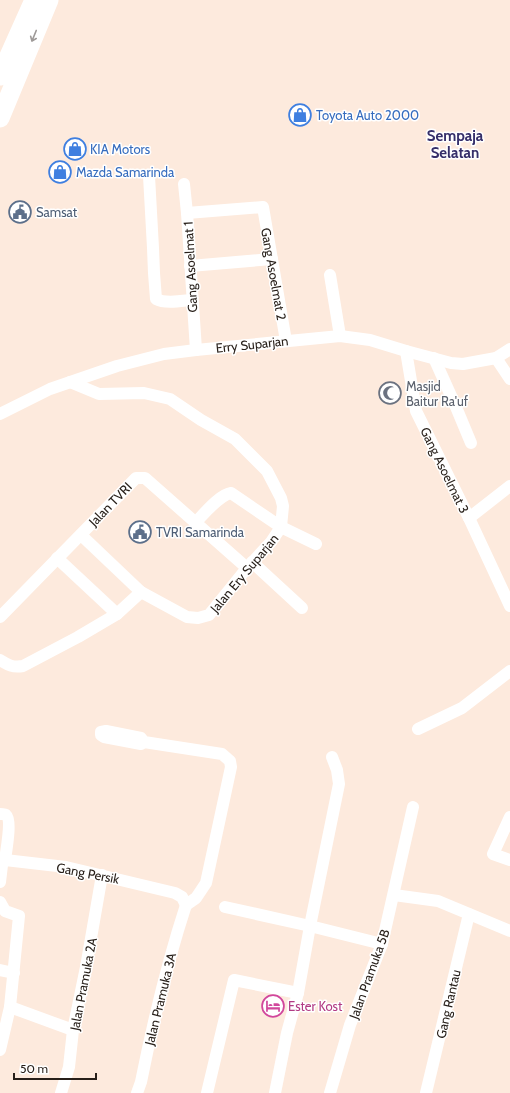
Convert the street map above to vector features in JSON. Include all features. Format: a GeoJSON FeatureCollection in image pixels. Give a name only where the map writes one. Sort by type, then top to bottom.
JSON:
{"type":"FeatureCollection","features":[{"type":"Feature","properties":{"kind":"main road"},"geometry":{"type":"LineString","coordinates":[[0,76],[34,0]]}},
{"type":"Feature","properties":{"kind":"main road"},"geometry":{"type":"LineString","coordinates":[[0,118],[48,0]]}},
{"type":"Feature","properties":{"kind":"street"},"geometry":{"type":"LineString","coordinates":[[149,176],[156,299],[166,301],[192,300]]}},
{"type":"Feature","properties":{"kind":"street","name":"Gang Asoelmat 1"},"geometry":{"type":"LineString","coordinates":[[184,184],[196,350]]}},
{"type":"Feature","properties":{"kind":"street","name":"Gang Asoelmat 2"},"geometry":{"type":"LineString","coordinates":[[187,213],[263,207],[286,341]]}},
{"type":"Feature","properties":{"kind":"street"},"geometry":{"type":"LineString","coordinates":[[190,266],[272,259]]}},
{"type":"Feature","properties":{"kind":"street"},"geometry":{"type":"LineString","coordinates":[[330,275],[340,336]]}},
{"type":"Feature","properties":{"kind":"street","name":"Erry Suparjan"},"geometry":{"type":"LineString","coordinates":[[0,414],[50,389],[117,366],[164,354],[340,336],[370,340],[406,351],[463,364],[496,358],[510,349]]}},
{"type":"Feature","properties":{"kind":"street","name":"Gang Asoelmat 3"},"geometry":{"type":"LineString","coordinates":[[406,351],[416,411],[469,518],[510,606]]}},
{"type":"Feature","properties":{"kind":"street"},"geometry":{"type":"LineString","coordinates":[[434,358],[471,443]]}},
{"type":"Feature","properties":{"kind":"street"},"geometry":{"type":"LineString","coordinates":[[496,358],[510,379]]}},
{"type":"Feature","properties":{"kind":"street","name":"Jalan Ery Suparjan"},"geometry":{"type":"LineString","coordinates":[[70,382],[99,394],[144,393],[170,399],[201,420],[235,439],[267,471],[281,498],[283,506],[282,527],[272,542],[250,565],[209,615],[198,618],[187,618],[141,592],[81,535]]}},
{"type":"Feature","properties":{"kind":"street","name":"Jalan TVRI"},"geometry":{"type":"LineString","coordinates":[[0,617],[136,478],[140,477],[145,478],[195,522],[302,608]]}},
{"type":"Feature","properties":{"kind":"street"},"geometry":{"type":"LineString","coordinates":[[469,518],[510,486]]}},
{"type":"Feature","properties":{"kind":"street"},"geometry":{"type":"LineString","coordinates":[[195,522],[221,497],[231,493],[282,527],[316,544]]}},
{"type":"Feature","properties":{"kind":"street"},"geometry":{"type":"LineString","coordinates":[[57,558],[117,614]]}},
{"type":"Feature","properties":{"kind":"street"},"geometry":{"type":"LineString","coordinates":[[0,660],[9,666],[23,666],[78,637],[117,614],[141,592]]}},
{"type":"Feature","properties":{"kind":"street"},"geometry":{"type":"LineString","coordinates":[[418,729],[462,708],[510,671]]}},
{"type":"Feature","properties":{"kind":"street"},"geometry":{"type":"LineString","coordinates":[[144,742],[222,754],[230,761],[231,767],[206,883],[196,898],[186,905]]}},
{"type":"Feature","properties":{"kind":"street"},"geometry":{"type":"LineString","coordinates":[[275,1093],[287,1032],[298,993],[339,784],[337,770],[332,757]]}},
{"type":"Feature","properties":{"kind":"street","name":"Jalan Pramuka 5B"},"geometry":{"type":"LineString","coordinates":[[330,1093],[350,1025],[382,944],[413,807]]}},
{"type":"Feature","properties":{"kind":"street"},"geometry":{"type":"LineString","coordinates":[[0,814],[5,814],[8,817],[5,825],[5,860],[2,865],[0,882]]}},
{"type":"Feature","properties":{"kind":"street"},"geometry":{"type":"LineString","coordinates":[[510,817],[493,854],[510,860]]}},
{"type":"Feature","properties":{"kind":"street","name":"Gang Persik"},"geometry":{"type":"LineString","coordinates":[[5,860],[66,867],[176,893],[182,897],[186,905]]}},
{"type":"Feature","properties":{"kind":"street","name":"Jalan Pramuka 2A"},"geometry":{"type":"LineString","coordinates":[[61,1093],[69,1067],[73,1030],[102,875]]}},
{"type":"Feature","properties":{"kind":"street"},"geometry":{"type":"LineString","coordinates":[[394,895],[438,901],[510,931]]}},
{"type":"Feature","properties":{"kind":"street"},"geometry":{"type":"LineString","coordinates":[[0,902],[5,911],[19,916],[10,1007],[0,1050]]}},
{"type":"Feature","properties":{"kind":"street","name":"Jalan Pramuka 3A"},"geometry":{"type":"LineString","coordinates":[[137,1093],[174,941],[186,905]]}},
{"type":"Feature","properties":{"kind":"street"},"geometry":{"type":"LineString","coordinates":[[225,907],[382,944]]}},
{"type":"Feature","properties":{"kind":"street","name":"Gang Rantau"},"geometry":{"type":"LineString","coordinates":[[426,1093],[468,914]]}},
{"type":"Feature","properties":{"kind":"street"},"geometry":{"type":"LineString","coordinates":[[0,970],[14,973]]}},
{"type":"Feature","properties":{"kind":"street"},"geometry":{"type":"LineString","coordinates":[[207,1093],[234,980],[298,993]]}},
{"type":"Feature","properties":{"kind":"street"},"geometry":{"type":"LineString","coordinates":[[10,1007],[73,1030]]}},
{"type":"Feature","properties":{"kind":"place","name":"Toyota Auto 2000"},"geometry":{"type":"Point","coordinates":[300,115]}},
{"type":"Feature","properties":{"kind":"place","name":"KIA Motors"},"geometry":{"type":"Point","coordinates":[75,149]}},
{"type":"Feature","properties":{"kind":"place","name":"Mazda Samarinda"},"geometry":{"type":"Point","coordinates":[60,172]}},
{"type":"Feature","properties":{"kind":"place","name":"Samsat"},"geometry":{"type":"Point","coordinates":[20,212]}},
{"type":"Feature","properties":{"kind":"place","name":"Masjid Baitur Ra'uf"},"geometry":{"type":"Point","coordinates":[390,393]}},
{"type":"Feature","properties":{"kind":"place","name":"TVRI Samarinda"},"geometry":{"type":"Point","coordinates":[140,532]}},
{"type":"Feature","properties":{"kind":"place","name":"Ester Kost"},"geometry":{"type":"Point","coordinates":[273,1006]}},
{"type":"Feature","properties":{"kind":"district","name":"Sempaja Selatan"},"geometry":{"type":"Point","coordinates":[455,144]}}]}
